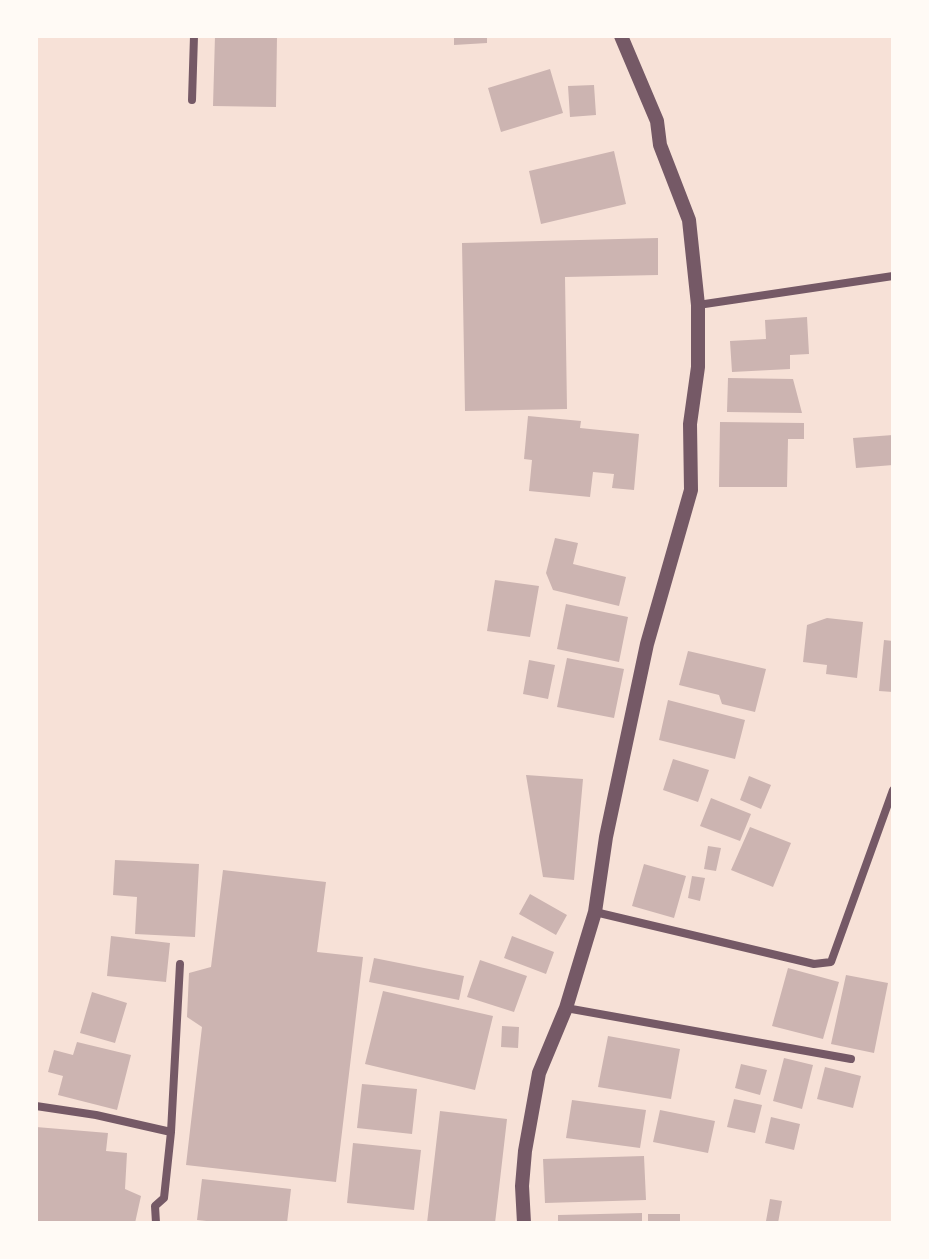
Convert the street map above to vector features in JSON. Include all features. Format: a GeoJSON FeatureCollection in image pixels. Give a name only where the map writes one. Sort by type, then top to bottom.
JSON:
{"type":"FeatureCollection","features":[{"type":"Feature","properties":{"kind":"street"},"geometry":{"type":"LineString","coordinates":[[192,100],[194,36]]}},
{"type":"Feature","properties":{"kind":"street"},"geometry":{"type":"LineString","coordinates":[[524,1223],[522,1186],[528,1122],[539,1073],[566,1008],[595,912],[606,837],[647,644],[691,490],[690,424],[698,367],[698,305],[689,220],[660,145],[657,121],[621,36]]}},
{"type":"Feature","properties":{"kind":"street"},"geometry":{"type":"LineString","coordinates":[[698,305],[893,276]]}},
{"type":"Feature","properties":{"kind":"street"},"geometry":{"type":"LineString","coordinates":[[595,912],[814,964],[831,962],[893,790]]}},
{"type":"Feature","properties":{"kind":"street"},"geometry":{"type":"LineString","coordinates":[[156,1223],[155,1206],[164,1198],[171,1132],[180,964]]}},
{"type":"Feature","properties":{"kind":"street"},"geometry":{"type":"LineString","coordinates":[[566,1008],[851,1059]]}},
{"type":"Feature","properties":{"kind":"street"},"geometry":{"type":"LineString","coordinates":[[36,1106],[96,1115],[171,1132]]}},
{"type":"Feature","properties":{"kind":"building"},"geometry":{"type":"Polygon","coordinates":[[[215,36],[277,36],[276,107],[213,106],[215,36]]]}},
{"type":"Feature","properties":{"kind":"building"},"geometry":{"type":"Polygon","coordinates":[[[454,36],[487,36],[487,43],[454,45],[454,36]]]}},
{"type":"Feature","properties":{"kind":"building"},"geometry":{"type":"Polygon","coordinates":[[[550,69],[563,113],[501,132],[488,88],[550,69]]]}},
{"type":"Feature","properties":{"kind":"building"},"geometry":{"type":"Polygon","coordinates":[[[594,85],[596,115],[570,117],[568,86],[594,85]]]}},
{"type":"Feature","properties":{"kind":"building"},"geometry":{"type":"Polygon","coordinates":[[[614,151],[626,204],[541,224],[529,171],[614,151]]]}},
{"type":"Feature","properties":{"kind":"building"},"geometry":{"type":"Polygon","coordinates":[[[658,238],[658,275],[565,277],[567,409],[465,411],[462,243],[658,238]]]}},
{"type":"Feature","properties":{"kind":"building"},"geometry":{"type":"Polygon","coordinates":[[[807,317],[809,354],[790,355],[790,369],[732,372],[730,341],[766,339],[765,320],[807,317]]]}},
{"type":"Feature","properties":{"kind":"building"},"geometry":{"type":"Polygon","coordinates":[[[728,378],[793,379],[802,413],[727,412],[728,378]]]}},
{"type":"Feature","properties":{"kind":"building"},"geometry":{"type":"Polygon","coordinates":[[[528,416],[581,421],[580,428],[639,434],[634,490],[612,488],[614,474],[593,472],[590,497],[529,491],[532,460],[524,459],[528,416]]]}},
{"type":"Feature","properties":{"kind":"building"},"geometry":{"type":"Polygon","coordinates":[[[720,422],[804,423],[804,439],[788,439],[787,487],[719,487],[720,422]]]}},
{"type":"Feature","properties":{"kind":"building"},"geometry":{"type":"Polygon","coordinates":[[[893,435],[893,465],[856,468],[853,438],[893,435]]]}},
{"type":"Feature","properties":{"kind":"building"},"geometry":{"type":"Polygon","coordinates":[[[555,538],[578,543],[573,564],[626,577],[619,606],[553,590],[546,573],[555,538]]]}},
{"type":"Feature","properties":{"kind":"building"},"geometry":{"type":"Polygon","coordinates":[[[495,580],[539,586],[530,637],[487,631],[495,580]]]}},
{"type":"Feature","properties":{"kind":"building"},"geometry":{"type":"Polygon","coordinates":[[[566,604],[628,617],[619,662],[557,649],[566,604]]]}},
{"type":"Feature","properties":{"kind":"building"},"geometry":{"type":"Polygon","coordinates":[[[827,618],[863,622],[857,678],[826,674],[827,665],[803,662],[807,625],[827,618]]]}},
{"type":"Feature","properties":{"kind":"building"},"geometry":{"type":"Polygon","coordinates":[[[884,640],[893,641],[893,692],[879,691],[884,640]]]}},
{"type":"Feature","properties":{"kind":"building"},"geometry":{"type":"Polygon","coordinates":[[[688,651],[766,669],[755,712],[722,704],[719,695],[679,685],[688,651]]]}},
{"type":"Feature","properties":{"kind":"building"},"geometry":{"type":"Polygon","coordinates":[[[567,658],[624,669],[614,718],[557,707],[567,658]]]}},
{"type":"Feature","properties":{"kind":"building"},"geometry":{"type":"Polygon","coordinates":[[[529,660],[555,665],[548,699],[523,694],[529,660]]]}},
{"type":"Feature","properties":{"kind":"building"},"geometry":{"type":"Polygon","coordinates":[[[668,700],[745,720],[735,759],[659,740],[668,700]]]}},
{"type":"Feature","properties":{"kind":"building"},"geometry":{"type":"Polygon","coordinates":[[[673,759],[709,770],[698,802],[663,790],[673,759]]]}},
{"type":"Feature","properties":{"kind":"building"},"geometry":{"type":"Polygon","coordinates":[[[526,775],[583,779],[574,880],[543,877],[526,775]]]}},
{"type":"Feature","properties":{"kind":"building"},"geometry":{"type":"Polygon","coordinates":[[[749,776],[771,785],[761,809],[740,800],[749,776]]]}},
{"type":"Feature","properties":{"kind":"building"},"geometry":{"type":"Polygon","coordinates":[[[711,798],[751,814],[740,841],[700,826],[711,798]]]}},
{"type":"Feature","properties":{"kind":"building"},"geometry":{"type":"Polygon","coordinates":[[[750,827],[791,843],[773,887],[731,870],[750,827]]]}},
{"type":"Feature","properties":{"kind":"building"},"geometry":{"type":"Polygon","coordinates":[[[708,846],[721,848],[716,871],[704,869],[708,846]]]}},
{"type":"Feature","properties":{"kind":"building"},"geometry":{"type":"Polygon","coordinates":[[[115,860],[199,864],[195,937],[135,934],[137,897],[113,895],[115,860]]]}},
{"type":"Feature","properties":{"kind":"building"},"geometry":{"type":"Polygon","coordinates":[[[644,864],[686,876],[674,918],[632,906],[644,864]]]}},
{"type":"Feature","properties":{"kind":"building"},"geometry":{"type":"Polygon","coordinates":[[[223,870],[326,882],[317,952],[363,957],[336,1182],[186,1165],[202,1027],[187,1017],[189,973],[211,967],[223,870]]]}},
{"type":"Feature","properties":{"kind":"building"},"geometry":{"type":"Polygon","coordinates":[[[692,876],[705,878],[700,901],[688,898],[692,876]]]}},
{"type":"Feature","properties":{"kind":"building"},"geometry":{"type":"Polygon","coordinates":[[[530,894],[567,915],[556,935],[519,914],[530,894]]]}},
{"type":"Feature","properties":{"kind":"building"},"geometry":{"type":"Polygon","coordinates":[[[111,936],[170,943],[166,982],[107,976],[111,936]]]}},
{"type":"Feature","properties":{"kind":"building"},"geometry":{"type":"Polygon","coordinates":[[[512,936],[554,952],[546,974],[504,958],[512,936]]]}},
{"type":"Feature","properties":{"kind":"building"},"geometry":{"type":"Polygon","coordinates":[[[374,958],[464,976],[459,1000],[369,982],[374,958]]]}},
{"type":"Feature","properties":{"kind":"building"},"geometry":{"type":"Polygon","coordinates":[[[480,960],[527,976],[514,1012],[467,997],[480,960]]]}},
{"type":"Feature","properties":{"kind":"building"},"geometry":{"type":"Polygon","coordinates":[[[788,968],[839,982],[823,1039],[772,1026],[788,968]]]}},
{"type":"Feature","properties":{"kind":"building"},"geometry":{"type":"Polygon","coordinates":[[[846,975],[888,983],[874,1053],[831,1044],[846,975]]]}},
{"type":"Feature","properties":{"kind":"building"},"geometry":{"type":"Polygon","coordinates":[[[383,991],[493,1016],[475,1090],[365,1064],[383,991]]]}},
{"type":"Feature","properties":{"kind":"building"},"geometry":{"type":"Polygon","coordinates":[[[92,992],[127,1003],[115,1043],[80,1033],[92,992]]]}},
{"type":"Feature","properties":{"kind":"building"},"geometry":{"type":"Polygon","coordinates":[[[502,1026],[519,1027],[518,1048],[501,1047],[502,1026]]]}},
{"type":"Feature","properties":{"kind":"building"},"geometry":{"type":"Polygon","coordinates":[[[608,1036],[680,1049],[671,1099],[598,1087],[608,1036]]]}},
{"type":"Feature","properties":{"kind":"building"},"geometry":{"type":"Polygon","coordinates":[[[77,1042],[131,1055],[117,1110],[58,1095],[63,1076],[48,1072],[54,1050],[73,1055],[77,1042]]]}},
{"type":"Feature","properties":{"kind":"building"},"geometry":{"type":"Polygon","coordinates":[[[784,1058],[813,1065],[802,1109],[773,1101],[784,1058]]]}},
{"type":"Feature","properties":{"kind":"building"},"geometry":{"type":"Polygon","coordinates":[[[741,1064],[767,1070],[760,1095],[735,1088],[741,1064]]]}},
{"type":"Feature","properties":{"kind":"building"},"geometry":{"type":"Polygon","coordinates":[[[825,1067],[861,1076],[853,1108],[817,1099],[825,1067]]]}},
{"type":"Feature","properties":{"kind":"building"},"geometry":{"type":"Polygon","coordinates":[[[362,1084],[417,1089],[412,1134],[357,1128],[362,1084]]]}},
{"type":"Feature","properties":{"kind":"building"},"geometry":{"type":"Polygon","coordinates":[[[734,1099],[762,1105],[755,1133],[727,1127],[734,1099]]]}},
{"type":"Feature","properties":{"kind":"building"},"geometry":{"type":"Polygon","coordinates":[[[572,1100],[646,1110],[640,1148],[566,1138],[572,1100]]]}},
{"type":"Feature","properties":{"kind":"building"},"geometry":{"type":"Polygon","coordinates":[[[660,1110],[715,1121],[708,1153],[653,1142],[660,1110]]]}},
{"type":"Feature","properties":{"kind":"building"},"geometry":{"type":"Polygon","coordinates":[[[440,1111],[507,1119],[495,1223],[427,1223],[440,1111]]]}},
{"type":"Feature","properties":{"kind":"building"},"geometry":{"type":"Polygon","coordinates":[[[771,1117],[800,1124],[794,1150],[765,1143],[771,1117]]]}},
{"type":"Feature","properties":{"kind":"building"},"geometry":{"type":"Polygon","coordinates":[[[36,1127],[108,1133],[106,1151],[127,1153],[125,1189],[141,1196],[135,1223],[36,1223],[36,1127]]]}},
{"type":"Feature","properties":{"kind":"building"},"geometry":{"type":"Polygon","coordinates":[[[353,1143],[421,1150],[414,1210],[347,1203],[353,1143]]]}},
{"type":"Feature","properties":{"kind":"building"},"geometry":{"type":"Polygon","coordinates":[[[644,1156],[646,1200],[545,1203],[543,1159],[644,1156]]]}},
{"type":"Feature","properties":{"kind":"building"},"geometry":{"type":"Polygon","coordinates":[[[202,1179],[291,1189],[287,1223],[197,1220],[202,1179]]]}},
{"type":"Feature","properties":{"kind":"building"},"geometry":{"type":"Polygon","coordinates":[[[770,1199],[782,1201],[778,1223],[766,1221],[770,1199]]]}},
{"type":"Feature","properties":{"kind":"building"},"geometry":{"type":"Polygon","coordinates":[[[642,1213],[642,1223],[558,1223],[558,1215],[642,1213]]]}},
{"type":"Feature","properties":{"kind":"building"},"geometry":{"type":"Polygon","coordinates":[[[648,1214],[680,1214],[680,1223],[648,1223],[648,1214]]]}}]}
